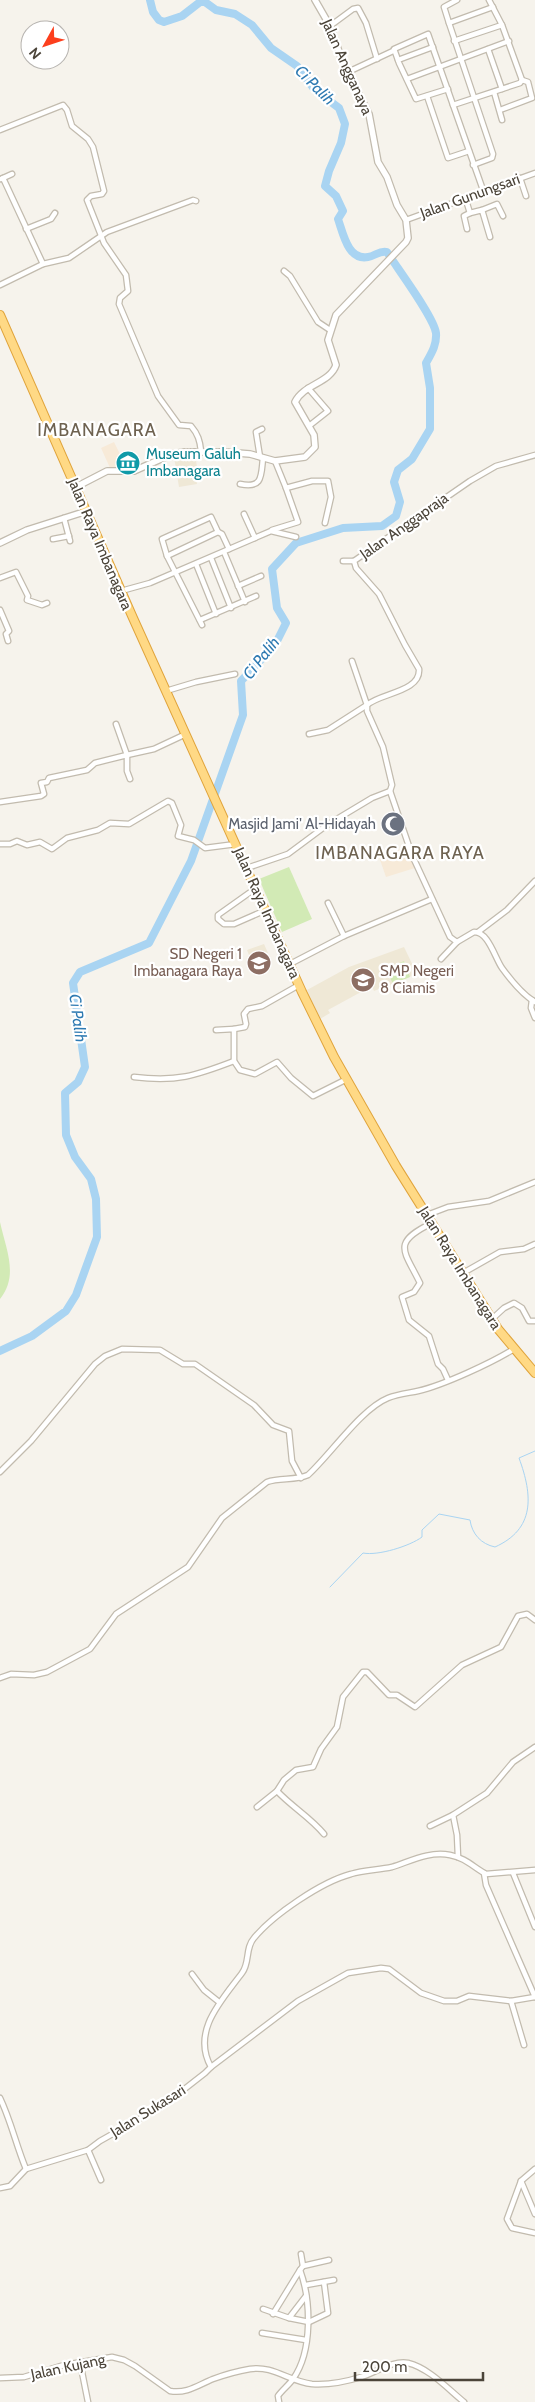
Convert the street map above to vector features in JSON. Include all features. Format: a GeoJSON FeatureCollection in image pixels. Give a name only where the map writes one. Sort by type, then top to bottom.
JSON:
{"type":"FeatureCollection","features":[{"type":"Feature","properties":{"kind":"highway","name":"Jalan Raya Imbanagara"},"geometry":{"type":"LineString","coordinates":[[0,315],[121,591],[299,986],[346,1079],[492,1319],[535,1373]]}},
{"type":"Feature","properties":{"kind":"street","name":"Jalan Angganaya"},"geometry":{"type":"LineString","coordinates":[[315,0],[330,26],[348,72],[369,114],[378,162],[387,177],[397,205],[406,220]]}},
{"type":"Feature","properties":{"kind":"street"},"geometry":{"type":"LineString","coordinates":[[457,0],[444,7],[493,157],[473,165]]}},
{"type":"Feature","properties":{"kind":"street"},"geometry":{"type":"LineString","coordinates":[[489,0],[502,25],[522,80]]}},
{"type":"Feature","properties":{"kind":"street"},"geometry":{"type":"LineString","coordinates":[[449,23],[493,6]]}},
{"type":"Feature","properties":{"kind":"street"},"geometry":{"type":"LineString","coordinates":[[330,26],[353,9],[358,8],[366,23],[377,59]]}},
{"type":"Feature","properties":{"kind":"street"},"geometry":{"type":"LineString","coordinates":[[454,41],[502,25]]}},
{"type":"Feature","properties":{"kind":"street"},"geometry":{"type":"LineString","coordinates":[[348,72],[426,33],[440,66],[483,190]]}},
{"type":"Feature","properties":{"kind":"street"},"geometry":{"type":"LineString","coordinates":[[407,79],[508,41]]}},
{"type":"Feature","properties":{"kind":"street"},"geometry":{"type":"LineString","coordinates":[[398,60],[433,47]]}},
{"type":"Feature","properties":{"kind":"street"},"geometry":{"type":"LineString","coordinates":[[488,49],[502,89]]}},
{"type":"Feature","properties":{"kind":"street"},"geometry":{"type":"LineString","coordinates":[[393,51],[416,99],[448,89]]}},
{"type":"Feature","properties":{"kind":"street"},"geometry":{"type":"LineString","coordinates":[[453,105],[520,83],[522,80]]}},
{"type":"Feature","properties":{"kind":"street"},"geometry":{"type":"LineString","coordinates":[[500,110],[532,98],[528,82],[522,80]]}},
{"type":"Feature","properties":{"kind":"street"},"geometry":{"type":"LineString","coordinates":[[494,92],[502,120]]}},
{"type":"Feature","properties":{"kind":"street"},"geometry":{"type":"LineString","coordinates":[[427,96],[448,158],[469,151]]}},
{"type":"Feature","properties":{"kind":"street"},"geometry":{"type":"LineString","coordinates":[[0,130],[60,106],[66,107],[69,122],[93,147],[104,186],[102,194],[91,196],[87,200],[100,235],[128,280],[127,293],[118,301],[158,396],[179,425],[191,426],[200,443],[201,451]]}},
{"type":"Feature","properties":{"kind":"street","name":"Jalan Gunungsari"},"geometry":{"type":"LineString","coordinates":[[406,220],[483,190],[535,173]]}},
{"type":"Feature","properties":{"kind":"street"},"geometry":{"type":"LineString","coordinates":[[12,174],[1,179],[43,264]]}},
{"type":"Feature","properties":{"kind":"street"},"geometry":{"type":"LineString","coordinates":[[520,178],[526,196]]}},
{"type":"Feature","properties":{"kind":"street"},"geometry":{"type":"LineString","coordinates":[[465,197],[470,213]]}},
{"type":"Feature","properties":{"kind":"street"},"geometry":{"type":"LineString","coordinates":[[0,285],[43,264],[69,258],[100,235],[181,203],[196,201]]}},
{"type":"Feature","properties":{"kind":"street"},"geometry":{"type":"LineString","coordinates":[[467,229],[464,216],[470,213],[497,204],[503,216]]}},
{"type":"Feature","properties":{"kind":"street"},"geometry":{"type":"LineString","coordinates":[[482,210],[490,237]]}},
{"type":"Feature","properties":{"kind":"street"},"geometry":{"type":"LineString","coordinates":[[26,229],[51,219],[55,213]]}},
{"type":"Feature","properties":{"kind":"street"},"geometry":{"type":"LineString","coordinates":[[76,487],[106,471],[134,471],[172,454],[201,451],[224,452],[276,461],[305,457],[313,451],[316,440],[295,402],[303,391],[332,374],[336,361],[328,344],[330,330],[336,315],[343,305],[408,238],[406,220]]}},
{"type":"Feature","properties":{"kind":"street"},"geometry":{"type":"LineString","coordinates":[[284,272],[290,276],[318,322],[330,330]]}},
{"type":"Feature","properties":{"kind":"street"},"geometry":{"type":"LineString","coordinates":[[308,388],[328,411],[309,426]]}},
{"type":"Feature","properties":{"kind":"street"},"geometry":{"type":"LineString","coordinates":[[240,484],[255,485],[261,476],[261,458],[256,432],[262,429]]}},
{"type":"Feature","properties":{"kind":"street","name":"Jalan Anggapraja"},"geometry":{"type":"LineString","coordinates":[[367,705],[410,685],[418,678],[419,669],[404,646],[384,603],[356,568],[354,561],[470,481],[492,468],[535,455]]}},
{"type":"Feature","properties":{"kind":"street"},"geometry":{"type":"LineString","coordinates":[[121,591],[150,583],[271,531],[298,523],[276,461]]}},
{"type":"Feature","properties":{"kind":"street"},"geometry":{"type":"LineString","coordinates":[[286,488],[312,481],[328,481],[332,498],[325,523]]}},
{"type":"Feature","properties":{"kind":"street"},"geometry":{"type":"LineString","coordinates":[[0,543],[8,537],[87,511]]}},
{"type":"Feature","properties":{"kind":"street"},"geometry":{"type":"LineString","coordinates":[[244,514],[255,538]]}},
{"type":"Feature","properties":{"kind":"street"},"geometry":{"type":"LineString","coordinates":[[245,602],[238,586],[222,534],[218,532],[211,517],[168,535],[162,540],[167,556],[177,572],[201,623],[216,614],[245,602],[256,596]]}},
{"type":"Feature","properties":{"kind":"street"},"geometry":{"type":"LineString","coordinates":[[54,539],[70,538],[64,518]]}},
{"type":"Feature","properties":{"kind":"street"},"geometry":{"type":"LineString","coordinates":[[287,535],[288,526]]}},
{"type":"Feature","properties":{"kind":"street"},"geometry":{"type":"LineString","coordinates":[[271,531],[296,537]]}},
{"type":"Feature","properties":{"kind":"street"},"geometry":{"type":"LineString","coordinates":[[167,556],[218,532]]}},
{"type":"Feature","properties":{"kind":"street"},"geometry":{"type":"LineString","coordinates":[[211,558],[231,608]]}},
{"type":"Feature","properties":{"kind":"street"},"geometry":{"type":"LineString","coordinates":[[343,561],[354,561]]}},
{"type":"Feature","properties":{"kind":"street"},"geometry":{"type":"LineString","coordinates":[[196,564],[216,614]]}},
{"type":"Feature","properties":{"kind":"street"},"geometry":{"type":"LineString","coordinates":[[0,578],[16,572],[28,596],[27,600],[42,605],[47,603]]}},
{"type":"Feature","properties":{"kind":"street"},"geometry":{"type":"LineString","coordinates":[[238,586],[261,576]]}},
{"type":"Feature","properties":{"kind":"street"},"geometry":{"type":"LineString","coordinates":[[0,610],[9,631],[6,634],[8,642]]}},
{"type":"Feature","properties":{"kind":"street"},"geometry":{"type":"LineString","coordinates":[[352,660],[392,776],[390,791],[412,855],[448,933],[458,942]]}},
{"type":"Feature","properties":{"kind":"street"},"geometry":{"type":"LineString","coordinates":[[166,691],[196,682],[235,674]]}},
{"type":"Feature","properties":{"kind":"street"},"geometry":{"type":"LineString","coordinates":[[309,734],[328,730],[367,705]]}},
{"type":"Feature","properties":{"kind":"street"},"geometry":{"type":"LineString","coordinates":[[116,724],[128,755],[130,779]]}},
{"type":"Feature","properties":{"kind":"street"},"geometry":{"type":"LineString","coordinates":[[0,802],[41,796],[44,794],[41,783],[47,782],[49,778],[87,770],[95,763],[154,749],[186,734]]}},
{"type":"Feature","properties":{"kind":"street"},"geometry":{"type":"LineString","coordinates":[[247,868],[288,854],[328,825],[372,798],[390,791]]}},
{"type":"Feature","properties":{"kind":"street"},"geometry":{"type":"LineString","coordinates":[[0,844],[10,844],[17,841],[27,845],[40,842],[52,848],[67,838],[98,830],[110,824],[129,824],[168,801],[172,803],[181,826],[178,836],[196,841],[200,846],[207,848],[236,844]]}},
{"type":"Feature","properties":{"kind":"street"},"geometry":{"type":"LineString","coordinates":[[441,959],[458,942],[478,932],[507,910],[535,881]]}},
{"type":"Feature","properties":{"kind":"street"},"geometry":{"type":"LineString","coordinates":[[256,888],[229,906],[218,915],[218,919],[224,924],[234,924],[266,910]]}},
{"type":"Feature","properties":{"kind":"street"},"geometry":{"type":"LineString","coordinates":[[290,964],[344,936],[432,899]]}},
{"type":"Feature","properties":{"kind":"street"},"geometry":{"type":"LineString","coordinates":[[328,903],[344,936]]}},
{"type":"Feature","properties":{"kind":"street"},"geometry":{"type":"LineString","coordinates":[[478,932],[487,941],[503,969],[533,1001],[531,1008],[535,1018]]}},
{"type":"Feature","properties":{"kind":"street"},"geometry":{"type":"LineString","coordinates":[[216,1030],[245,1027],[244,1014],[248,1009],[262,1006],[299,986]]}},
{"type":"Feature","properties":{"kind":"street"},"geometry":{"type":"LineString","coordinates":[[234,1029],[234,1060],[240,1070],[255,1074],[277,1062],[291,1078],[313,1096],[346,1079]]}},
{"type":"Feature","properties":{"kind":"street"},"geometry":{"type":"LineString","coordinates":[[134,1077],[157,1080],[182,1078],[197,1075],[234,1060]]}},
{"type":"Feature","properties":{"kind":"street"},"geometry":{"type":"LineString","coordinates":[[427,1215],[448,1207],[489,1201],[535,1182]]}},
{"type":"Feature","properties":{"kind":"street"},"geometry":{"type":"LineString","coordinates":[[432,1223],[412,1235],[405,1245],[404,1252],[420,1283],[414,1292],[402,1297],[409,1320],[429,1336],[438,1364],[443,1369],[448,1380]]}},
{"type":"Feature","properties":{"kind":"street"},"geometry":{"type":"LineString","coordinates":[[463,1273],[500,1252],[524,1249],[535,1244]]}},
{"type":"Feature","properties":{"kind":"street"},"geometry":{"type":"LineString","coordinates":[[492,1319],[504,1308],[514,1303],[522,1308],[529,1321],[535,1321]]}},
{"type":"Feature","properties":{"kind":"street"},"geometry":{"type":"LineString","coordinates":[[0,1472],[31,1441],[95,1364],[105,1356],[122,1349],[152,1348],[160,1350],[183,1364],[195,1364],[254,1405],[273,1425],[289,1431],[292,1461],[301,1478]]}},
{"type":"Feature","properties":{"kind":"street"},"geometry":{"type":"LineString","coordinates":[[0,1678],[11,1674],[34,1675],[47,1672],[82,1654],[96,1643],[116,1614],[188,1567],[215,1526],[226,1514],[267,1482],[301,1478],[308,1475],[361,1418],[388,1397],[420,1391],[514,1349]]}},
{"type":"Feature","properties":{"kind":"street"},"geometry":{"type":"LineString","coordinates":[[257,1807],[278,1791],[284,1780],[296,1770],[314,1766],[321,1748],[337,1727],[343,1697],[363,1672],[368,1672],[389,1694],[397,1695],[415,1707],[459,1668],[502,1647],[518,1616],[527,1614],[535,1620]]}},
{"type":"Feature","properties":{"kind":"street"},"geometry":{"type":"LineString","coordinates":[[430,1826],[454,1815],[487,1793],[513,1762],[535,1747]]}},
{"type":"Feature","properties":{"kind":"street"},"geometry":{"type":"LineString","coordinates":[[278,1791],[293,1808],[309,1817],[324,1834]]}},
{"type":"Feature","properties":{"kind":"street"},"geometry":{"type":"LineString","coordinates":[[454,1815],[458,1856]]}},
{"type":"Feature","properties":{"kind":"street"},"geometry":{"type":"LineString","coordinates":[[211,2067],[205,2053],[205,2036],[208,2020],[219,2002],[245,1970],[251,1943],[254,1938],[292,1904],[351,1874],[391,1867],[426,1855],[458,1856],[470,1862],[484,1873],[513,1873],[535,1870]]}},
{"type":"Feature","properties":{"kind":"street"},"geometry":{"type":"LineString","coordinates":[[484,1873],[486,1885],[535,1997]]}},
{"type":"Feature","properties":{"kind":"street"},"geometry":{"type":"LineString","coordinates":[[513,1873],[535,1927]]}},
{"type":"Feature","properties":{"kind":"street","name":"Jalan Sukasari"},"geometry":{"type":"LineString","coordinates":[[26,2168],[88,2150],[100,2141],[164,2105],[298,2001],[348,1973],[381,1968],[389,1969],[421,1993],[450,2002],[476,1996],[511,2000],[535,1997]]}},
{"type":"Feature","properties":{"kind":"street"},"geometry":{"type":"LineString","coordinates":[[192,1974],[204,1990],[219,2002]]}},
{"type":"Feature","properties":{"kind":"street"},"geometry":{"type":"LineString","coordinates":[[511,2000],[524,2045]]}},
{"type":"Feature","properties":{"kind":"street"},"geometry":{"type":"LineString","coordinates":[[0,2098],[26,2168],[10,2186],[0,2188]]}},
{"type":"Feature","properties":{"kind":"street"},"geometry":{"type":"LineString","coordinates":[[88,2150],[101,2180]]}},
{"type":"Feature","properties":{"kind":"street"},"geometry":{"type":"LineString","coordinates":[[535,2169],[521,2181],[508,2215],[508,2221],[512,2228],[535,2233]]}},
{"type":"Feature","properties":{"kind":"street"},"geometry":{"type":"LineString","coordinates":[[521,2181],[535,2214]]}},
{"type":"Feature","properties":{"kind":"street"},"geometry":{"type":"LineString","coordinates":[[279,2402],[278,2396],[294,2378],[301,2362],[309,2322],[306,2286],[301,2268],[301,2254]]}},
{"type":"Feature","properties":{"kind":"street"},"geometry":{"type":"LineString","coordinates":[[273,2314],[301,2268],[330,2260]]}},
{"type":"Feature","properties":{"kind":"street"},"geometry":{"type":"LineString","coordinates":[[306,2286],[334,2280]]}},
{"type":"Feature","properties":{"kind":"street"},"geometry":{"type":"LineString","coordinates":[[263,2309],[273,2314],[309,2322],[328,2313],[324,2282]]}},
{"type":"Feature","properties":{"kind":"street"},"geometry":{"type":"LineString","coordinates":[[289,2318],[306,2295]]}},
{"type":"Feature","properties":{"kind":"street"},"geometry":{"type":"LineString","coordinates":[[262,2333],[306,2340]]}},
{"type":"Feature","properties":{"kind":"street","name":"Jalan Kujang"},"geometry":{"type":"LineString","coordinates":[[0,2378],[24,2377],[80,2362],[112,2357],[124,2360],[170,2391],[178,2392],[187,2391],[214,2378],[253,2369],[272,2370],[310,2384],[328,2384],[360,2378],[394,2364],[409,2364],[431,2375],[464,2402]]}},
{"type":"Feature","properties":{"kind":"street"},"geometry":{"type":"LineString","coordinates":[[80,2362],[88,2402]]}},
{"type":"Feature","properties":{"kind":"shaded area"},"geometry":{"type":"Polygon","coordinates":[[[114,442],[121,456],[118,458],[124,469],[111,470],[101,448],[114,442]]]}},
{"type":"Feature","properties":{"kind":"shaded area"},"geometry":{"type":"Polygon","coordinates":[[[183,454],[195,454],[199,480],[196,480],[197,484],[179,487],[174,457],[183,454]]]}},
{"type":"Feature","properties":{"kind":"shaded area"},"geometry":{"type":"Polygon","coordinates":[[[406,847],[415,868],[386,877],[379,857],[406,847]]]}},
{"type":"Feature","properties":{"kind":"shaded area","name":"SD Negeri 1 Imbanagara Raya"},"geometry":{"type":"Polygon","coordinates":[[[264,944],[268,953],[264,955],[270,970],[257,975],[247,950],[264,944]]]}},
{"type":"Feature","properties":{"kind":"shaded area","name":"SMP Negeri 8 Ciamis"},"geometry":{"type":"Polygon","coordinates":[[[404,947],[417,974],[374,991],[372,986],[328,1010],[330,1013],[320,1019],[307,990],[349,967],[404,947]]]}},
{"type":"Feature","properties":{"kind":"green space"},"geometry":{"type":"Polygon","coordinates":[[[289,867],[312,919],[282,932],[259,879],[289,867]]]}},
{"type":"Feature","properties":{"kind":"green space"},"geometry":{"type":"Polygon","coordinates":[[[404,961],[410,977],[393,984],[386,969],[404,961]]]}},
{"type":"Feature","properties":{"kind":"green space"},"geometry":{"type":"Polygon","coordinates":[[[0,1222],[8,1252],[10,1271],[6,1290],[0,1299],[0,1222]]]}},
{"type":"Feature","properties":{"kind":"waterway","name":"Ci Palih"},"geometry":{"type":"LineString","coordinates":[[0,1351],[32,1336],[66,1311],[76,1295],[97,1237],[96,1199],[91,1179],[75,1157],[66,1135],[65,1093],[78,1082],[85,1067],[73,983],[80,972],[149,943],[191,861],[243,715],[241,681],[275,645],[286,623],[277,608],[272,569],[296,543],[343,528],[382,526],[396,516],[400,502],[394,482],[398,470],[412,459],[430,429],[430,388],[426,363],[436,341],[434,326],[387,252],[361,257],[356,255],[347,245],[338,219],[343,211],[336,196],[325,186],[341,143],[345,124],[339,108],[315,90],[297,66],[271,48],[252,25],[235,14],[216,10],[205,2],[200,2],[182,16],[164,22],[159,20],[153,12],[150,0]]}},
{"type":"Feature","properties":{"kind":"waterway"},"geometry":{"type":"LineString","coordinates":[[330,1587],[363,1553],[385,1552],[417,1540],[422,1537],[422,1530],[439,1514],[470,1520],[478,1538],[490,1546],[495,1547],[508,1540],[518,1531],[524,1521],[527,1510],[527,1485],[519,1458],[535,1451]]}},
{"type":"Feature","properties":{"kind":"place","name":"Museum Galuh Imbanagara"},"geometry":{"type":"Point","coordinates":[128,463]}},
{"type":"Feature","properties":{"kind":"place","name":"Masjid Jami' Al-Hidayah"},"geometry":{"type":"Point","coordinates":[393,824]}},
{"type":"Feature","properties":{"kind":"place","name":"SD Negeri 1 Imbanagara Raya"},"geometry":{"type":"Point","coordinates":[259,963]}},
{"type":"Feature","properties":{"kind":"place","name":"SMP Negeri 8 Ciamis"},"geometry":{"type":"Point","coordinates":[363,980]}},
{"type":"Feature","properties":{"kind":"district","name":"IMBANAGARA"},"geometry":{"type":"Point","coordinates":[97,430]}},
{"type":"Feature","properties":{"kind":"district","name":"IMBANAGARA RAYA"},"geometry":{"type":"Point","coordinates":[400,853]}}]}
